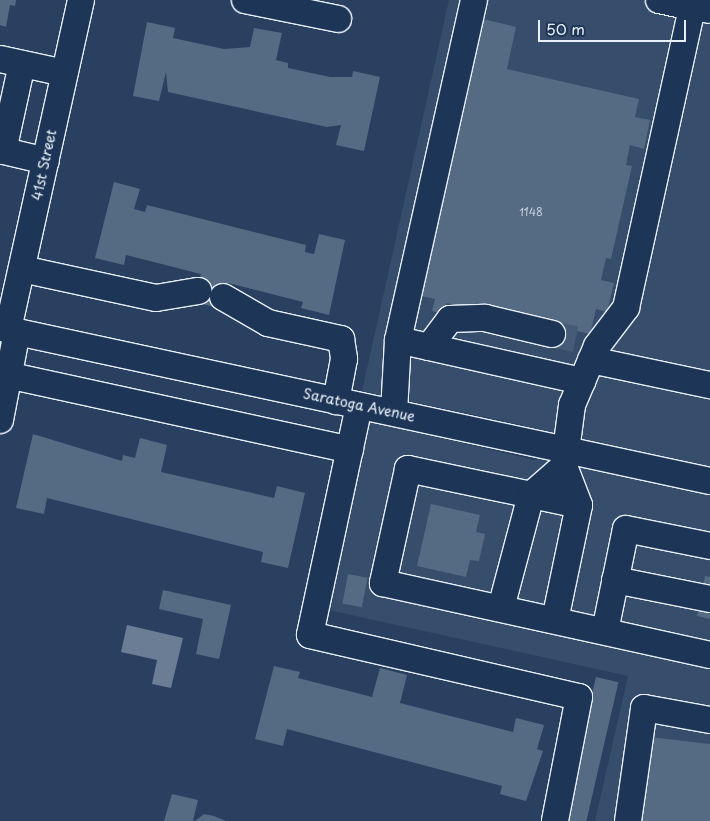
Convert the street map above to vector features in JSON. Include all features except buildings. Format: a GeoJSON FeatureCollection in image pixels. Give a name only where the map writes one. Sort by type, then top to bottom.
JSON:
{"type":"FeatureCollection","features":[{"type":"Feature","properties":{"kind":"street","name":"41st Street"},"geometry":{"type":"LineString","coordinates":[[0,420],[13,331],[13,282],[46,161],[81,0]]}},
{"type":"Feature","properties":{"kind":"street"},"geometry":{"type":"LineString","coordinates":[[245,0],[338,19]]}},
{"type":"Feature","properties":{"kind":"street"},"geometry":{"type":"LineString","coordinates":[[394,412],[398,340],[474,0]]}},
{"type":"Feature","properties":{"kind":"street"},"geometry":{"type":"LineString","coordinates":[[555,620],[579,505],[566,458],[580,352],[626,308],[701,9],[663,0]]}},
{"type":"Feature","properties":{"kind":"street"},"geometry":{"type":"LineString","coordinates":[[46,161],[1,150],[11,62],[65,73]]}},
{"type":"Feature","properties":{"kind":"street"},"geometry":{"type":"LineString","coordinates":[[13,282],[156,298],[198,290]]}},
{"type":"Feature","properties":{"kind":"street"},"geometry":{"type":"LineString","coordinates":[[223,297],[268,323],[341,340],[350,450],[310,635],[580,696],[555,821]]}},
{"type":"Feature","properties":{"kind":"street"},"geometry":{"type":"LineString","coordinates":[[429,347],[450,319],[485,318],[580,352],[710,385]]}},
{"type":"Feature","properties":{"kind":"street","name":"Saratoga Avenue"},"geometry":{"type":"LineString","coordinates":[[13,331],[394,412],[566,458],[710,481]]}},
{"type":"Feature","properties":{"kind":"street"},"geometry":{"type":"LineString","coordinates":[[398,340],[429,347],[580,352]]}},
{"type":"Feature","properties":{"kind":"street"},"geometry":{"type":"LineString","coordinates":[[7,375],[350,450]]}},
{"type":"Feature","properties":{"kind":"street"},"geometry":{"type":"LineString","coordinates":[[501,608],[531,495],[566,458]]}},
{"type":"Feature","properties":{"kind":"street"},"geometry":{"type":"LineString","coordinates":[[579,505],[408,469],[384,583],[710,655]]}},
{"type":"Feature","properties":{"kind":"street"},"geometry":{"type":"LineString","coordinates":[[605,631],[626,529],[710,546]]}},
{"type":"Feature","properties":{"kind":"street"},"geometry":{"type":"LineString","coordinates":[[615,580],[710,599]]}},
{"type":"Feature","properties":{"kind":"street"},"geometry":{"type":"LineString","coordinates":[[628,821],[644,708],[710,720]]}},
{"type":"Feature","properties":{"kind":"shaded area"},"geometry":{"type":"Polygon","coordinates":[[[449,0],[710,0],[710,821],[595,821],[628,676],[324,609],[369,421],[534,460],[567,451],[522,425],[362,391],[449,0]]]}},
{"type":"Feature","properties":{"kind":"shaded area"},"geometry":{"type":"Polygon","coordinates":[[[127,625],[183,638],[171,688],[152,684],[157,660],[121,652],[127,625]]]}},
{"type":"Feature","properties":{"kind":"tunnel"},"geometry":{"type":"LineString","coordinates":[[552,334],[575,339]]}}]}
